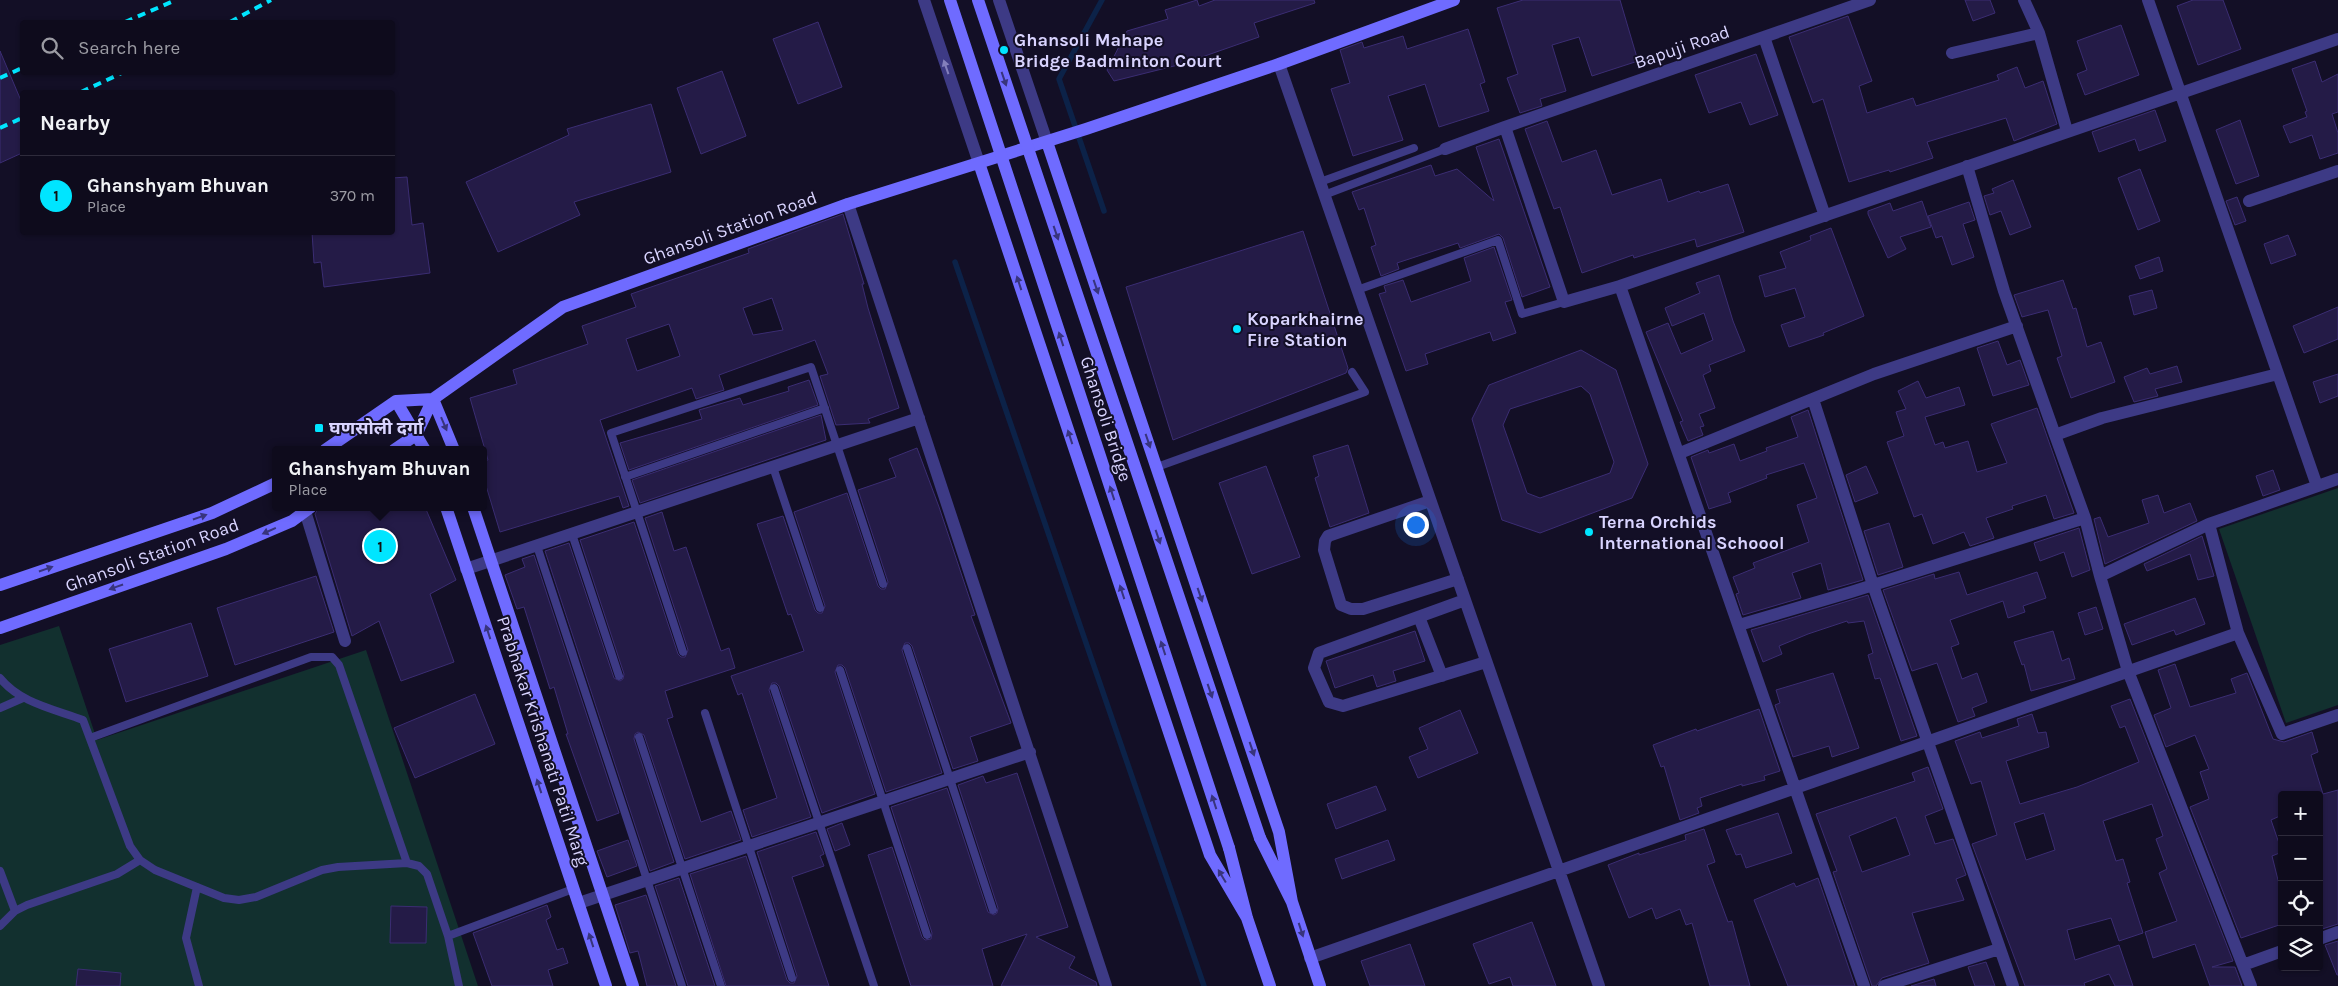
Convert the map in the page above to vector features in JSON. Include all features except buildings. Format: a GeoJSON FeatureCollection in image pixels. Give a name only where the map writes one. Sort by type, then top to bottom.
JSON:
{"type":"FeatureCollection","features":[{"type":"Feature","properties":{"kind":"street"},"geometry":{"type":"LineString","coordinates":[[924,0],[1210,855],[1247,918],[1270,986]]}},
{"type":"Feature","properties":{"kind":"street","name":"Ghansoli Bridge"},"geometry":{"type":"LineString","coordinates":[[950,0],[1229,848],[1247,918]]}},
{"type":"Feature","properties":{"kind":"street","name":"Ghansoli Bridge"},"geometry":{"type":"LineString","coordinates":[[978,0],[1260,838],[1292,902]]}},
{"type":"Feature","properties":{"kind":"street"},"geometry":{"type":"LineString","coordinates":[[999,0],[1279,832],[1292,902],[1320,986]]}},
{"type":"Feature","properties":{"kind":"street","name":"Ghansoli Station Road"},"geometry":{"type":"LineString","coordinates":[[416,435],[433,399],[563,307],[848,204],[1086,129],[1278,64],[1454,0]]}},
{"type":"Feature","properties":{"kind":"street","name":"Bapuji Road"},"geometry":{"type":"LineString","coordinates":[[1444,149],[1870,0]]}},
{"type":"Feature","properties":{"kind":"street"},"geometry":{"type":"LineString","coordinates":[[2024,0],[2039,33],[2068,132]]}},
{"type":"Feature","properties":{"kind":"street"},"geometry":{"type":"LineString","coordinates":[[2148,0],[2317,486]]}},
{"type":"Feature","properties":{"kind":"street"},"geometry":{"type":"LineString","coordinates":[[1952,53],[2039,33]]}},
{"type":"Feature","properties":{"kind":"street"},"geometry":{"type":"LineString","coordinates":[[1764,37],[1825,216]]}},
{"type":"Feature","properties":{"kind":"street"},"geometry":{"type":"LineString","coordinates":[[1505,127],[1564,302],[1620,286],[2338,39]]}},
{"type":"Feature","properties":{"kind":"street"},"geometry":{"type":"LineString","coordinates":[[1278,64],[1599,986]]}},
{"type":"Feature","properties":{"kind":"street"},"geometry":{"type":"LineString","coordinates":[[1967,166],[2004,291],[2085,518],[2128,671],[2251,986]]}},
{"type":"Feature","properties":{"kind":"street"},"geometry":{"type":"LineString","coordinates":[[2249,201],[2338,171]]}},
{"type":"Feature","properties":{"kind":"street"},"geometry":{"type":"LineString","coordinates":[[848,204],[1106,986]]}},
{"type":"Feature","properties":{"kind":"street"},"geometry":{"type":"LineString","coordinates":[[1620,286],[1680,453],[1864,986]]}},
{"type":"Feature","properties":{"kind":"street"},"geometry":{"type":"LineString","coordinates":[[1680,453],[1874,374],[2017,326]]}},
{"type":"Feature","properties":{"kind":"street"},"geometry":{"type":"LineString","coordinates":[[2056,435],[2102,418],[2278,374]]}},
{"type":"Feature","properties":{"kind":"street"},"geometry":{"type":"LineString","coordinates":[[331,446],[396,400],[433,399],[452,446]]}},
{"type":"Feature","properties":{"kind":"street"},"geometry":{"type":"LineString","coordinates":[[1813,399],[1873,585],[2013,986]]}},
{"type":"Feature","properties":{"kind":"street"},"geometry":{"type":"LineString","coordinates":[[396,400],[423,446]]}},
{"type":"Feature","properties":{"kind":"street"},"geometry":{"type":"LineString","coordinates":[[466,570],[919,418]]}},
{"type":"Feature","properties":{"kind":"street"},"geometry":{"type":"LineString","coordinates":[[400,446],[416,435]]}},
{"type":"Feature","properties":{"kind":"street"},"geometry":{"type":"LineString","coordinates":[[2100,576],[2210,524],[2338,478]]}},
{"type":"Feature","properties":{"kind":"street","name":"Ghansoli Station Road"},"geometry":{"type":"LineString","coordinates":[[0,585],[212,513],[272,485]]}},
{"type":"Feature","properties":{"kind":"street"},"geometry":{"type":"LineString","coordinates":[[1430,501],[1328,536],[1324,550],[1341,605],[1351,609],[1364,609],[1458,579]]}},
{"type":"Feature","properties":{"kind":"street","name":"Ghansoli Station Road"},"geometry":{"type":"LineString","coordinates":[[0,628],[226,549],[292,521],[305,511]]}},
{"type":"Feature","properties":{"kind":"street"},"geometry":{"type":"LineString","coordinates":[[309,511],[345,641]]}},
{"type":"Feature","properties":{"kind":"street","name":"Prabhakar Krishanati Patil Marg"},"geometry":{"type":"LineString","coordinates":[[447,511],[606,986]]}},
{"type":"Feature","properties":{"kind":"street","name":"Prabhakar Krishanati Patil Marg"},"geometry":{"type":"LineString","coordinates":[[474,511],[633,986]]}},
{"type":"Feature","properties":{"kind":"street"},"geometry":{"type":"LineString","coordinates":[[1739,625],[2085,518]]}},
{"type":"Feature","properties":{"kind":"street"},"geometry":{"type":"LineString","coordinates":[[2210,524],[2238,632],[2282,734],[2338,715]]}},
{"type":"Feature","properties":{"kind":"street"},"geometry":{"type":"LineString","coordinates":[[1465,600],[1320,653],[1314,668],[1329,702],[1343,706],[1486,662]]}},
{"type":"Feature","properties":{"kind":"street"},"geometry":{"type":"LineString","coordinates":[[1419,617],[1442,676]]}},
{"type":"Feature","properties":{"kind":"street"},"geometry":{"type":"LineString","coordinates":[[1310,958],[2238,632]]}},
{"type":"Feature","properties":{"kind":"street"},"geometry":{"type":"LineString","coordinates":[[579,903],[1030,752]]}},
{"type":"Feature","properties":{"kind":"street"},"geometry":{"type":"LineString","coordinates":[[2323,938],[2338,932]]}},
{"type":"Feature","properties":{"kind":"street"},"geometry":{"type":"LineString","coordinates":[[1884,986],[1999,948]]}},
{"type":"Feature","properties":{"kind":"street"},"geometry":{"type":"LineString","coordinates":[[2243,965],[2278,953]]}},
{"type":"Feature","properties":{"kind":"lane"},"geometry":{"type":"LineString","coordinates":[[1322,188],[1414,148]]}},
{"type":"Feature","properties":{"kind":"lane"},"geometry":{"type":"LineString","coordinates":[[1322,188],[1444,149]]}},
{"type":"Feature","properties":{"kind":"lane"},"geometry":{"type":"LineString","coordinates":[[1357,290],[1498,240],[1522,314],[1564,302]]}},
{"type":"Feature","properties":{"kind":"lane"},"geometry":{"type":"LineString","coordinates":[[683,652],[611,433],[811,367],[883,584]]}},
{"type":"Feature","properties":{"kind":"lane"},"geometry":{"type":"LineString","coordinates":[[1157,467],[1365,392],[1352,372]]}},
{"type":"Feature","properties":{"kind":"lane"},"geometry":{"type":"LineString","coordinates":[[625,477],[825,408]]}},
{"type":"Feature","properties":{"kind":"lane"},"geometry":{"type":"LineString","coordinates":[[773,467],[820,608]]}},
{"type":"Feature","properties":{"kind":"lane"},"geometry":{"type":"LineString","coordinates":[[572,534],[619,676]]}},
{"type":"Feature","properties":{"kind":"lane"},"geometry":{"type":"LineString","coordinates":[[537,546],[682,986]]}},
{"type":"Feature","properties":{"kind":"lane"},"geometry":{"type":"LineString","coordinates":[[907,648],[993,910]]}},
{"type":"Feature","properties":{"kind":"lane"},"geometry":{"type":"LineString","coordinates":[[90,738],[312,657],[332,657],[339,664],[407,863]]}},
{"type":"Feature","properties":{"kind":"lane"},"geometry":{"type":"LineString","coordinates":[[840,670],[927,935]]}},
{"type":"Feature","properties":{"kind":"lane"},"geometry":{"type":"LineString","coordinates":[[0,678],[10,690],[22,698],[83,720],[130,846],[140,860],[156,870],[224,898],[239,900],[256,897],[322,870],[338,867],[407,863],[420,866],[427,874],[448,936],[459,986]]}},
{"type":"Feature","properties":{"kind":"lane"},"geometry":{"type":"LineString","coordinates":[[774,688],[874,986]]}},
{"type":"Feature","properties":{"kind":"lane"},"geometry":{"type":"LineString","coordinates":[[0,708],[22,698]]}},
{"type":"Feature","properties":{"kind":"lane"},"geometry":{"type":"LineString","coordinates":[[705,713],[792,978]]}},
{"type":"Feature","properties":{"kind":"lane"},"geometry":{"type":"LineString","coordinates":[[639,737],[721,986]]}},
{"type":"Feature","properties":{"kind":"lane"},"geometry":{"type":"LineString","coordinates":[[0,926],[15,911],[117,874],[140,860]]}},
{"type":"Feature","properties":{"kind":"lane"},"geometry":{"type":"LineString","coordinates":[[0,871],[15,911]]}},
{"type":"Feature","properties":{"kind":"lane"},"geometry":{"type":"LineString","coordinates":[[197,887],[186,938],[199,986]]}},
{"type":"Feature","properties":{"kind":"lane"},"geometry":{"type":"LineString","coordinates":[[448,936],[573,889]]}},
{"type":"Feature","properties":{"kind":"green space"},"geometry":{"type":"Polygon","coordinates":[[[2338,488],[2338,705],[2286,723],[2219,529],[2338,488]]]}},
{"type":"Feature","properties":{"kind":"green space"},"geometry":{"type":"Polygon","coordinates":[[[59,626],[97,740],[366,650],[478,986],[0,986],[0,645],[59,626]]]}},
{"type":"Feature","properties":{"kind":"waterway"},"geometry":{"type":"LineString","coordinates":[[1102,0],[1059,79],[1104,211]]}},
{"type":"Feature","properties":{"kind":"waterway"},"geometry":{"type":"LineString","coordinates":[[955,262],[1204,986]]}},
{"type":"Feature","properties":{"kind":"railway"},"geometry":{"type":"LineString","coordinates":[[130,20],[176,0]]}},
{"type":"Feature","properties":{"kind":"railway"},"geometry":{"type":"LineString","coordinates":[[234,20],[271,0]]}},
{"type":"Feature","properties":{"kind":"railway"},"geometry":{"type":"LineString","coordinates":[[0,78],[20,69]]}},
{"type":"Feature","properties":{"kind":"railway"},"geometry":{"type":"LineString","coordinates":[[85,90],[118,75]]}},
{"type":"Feature","properties":{"kind":"railway"},"geometry":{"type":"LineString","coordinates":[[0,128],[20,119]]}},
{"type":"Feature","properties":{"kind":"place","name":"Ghansoli Mahape Bridge Badminton Court"},"geometry":{"type":"Point","coordinates":[1004,50]}},
{"type":"Feature","properties":{"kind":"place","name":"Koparkhairne Fire Station"},"geometry":{"type":"Point","coordinates":[1237,329]}},
{"type":"Feature","properties":{"kind":"place","name":"घणसोली दर्गा"},"geometry":{"type":"Point","coordinates":[319,428]}},
{"type":"Feature","properties":{"kind":"place","name":"Terna Orchids International Schoool"},"geometry":{"type":"Point","coordinates":[1589,532]}},
{"type":"Feature","properties":{"kind":"place","name":"Ghanshyam Bhuvan"},"geometry":{"type":"Point","coordinates":[380,546]}}]}
